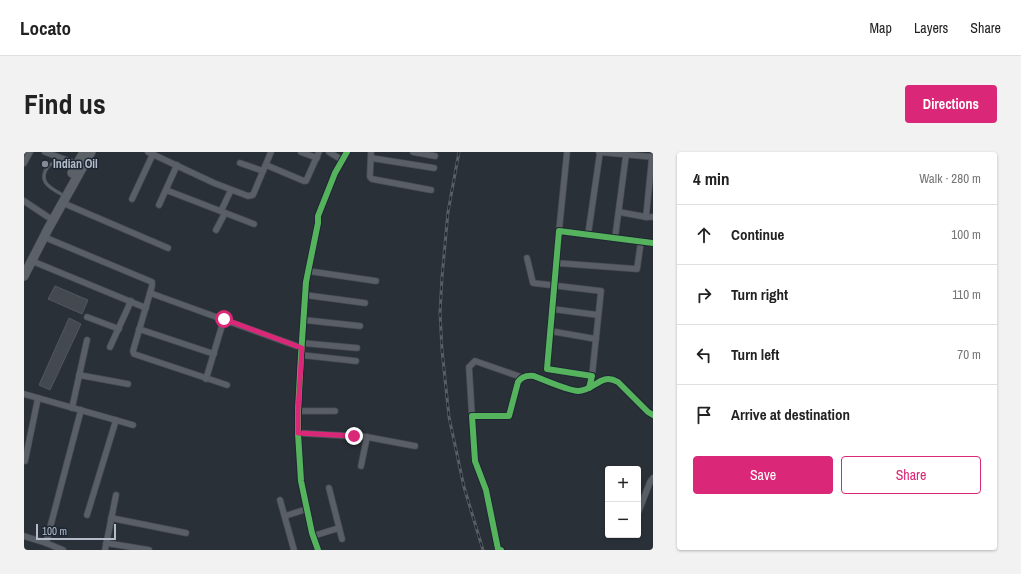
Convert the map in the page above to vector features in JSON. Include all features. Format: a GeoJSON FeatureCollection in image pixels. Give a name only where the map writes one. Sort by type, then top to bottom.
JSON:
{"type":"FeatureCollection","features":[{"type":"Feature","properties":{"kind":"main road"},"geometry":{"type":"LineString","coordinates":[[28,262],[44,237],[84,152]]}},
{"type":"Feature","properties":{"kind":"main road"},"geometry":{"type":"LineString","coordinates":[[77,168],[91,152]]}},
{"type":"Feature","properties":{"kind":"main road"},"geometry":{"type":"LineString","coordinates":[[24,275],[28,262],[48,217],[62,198]]}},
{"type":"Feature","properties":{"kind":"street"},"geometry":{"type":"LineString","coordinates":[[24,163],[30,152]]}},
{"type":"Feature","properties":{"kind":"street"},"geometry":{"type":"LineString","coordinates":[[45,152],[77,168]]}},
{"type":"Feature","properties":{"kind":"street"},"geometry":{"type":"LineString","coordinates":[[132,199],[150,153],[231,190],[248,196],[253,195],[271,152]]}},
{"type":"Feature","properties":{"kind":"street"},"geometry":{"type":"LineString","coordinates":[[266,165],[304,181],[307,179],[318,155],[301,152]]}},
{"type":"Feature","properties":{"kind":"street"},"geometry":{"type":"LineString","coordinates":[[328,152],[342,160]]}},
{"type":"Feature","properties":{"kind":"street"},"geometry":{"type":"LineString","coordinates":[[318,550],[313,536],[301,482],[298,433],[305,295],[318,216],[335,174],[346,152]]}},
{"type":"Feature","properties":{"kind":"street"},"geometry":{"type":"LineString","coordinates":[[413,152],[435,156]]}},
{"type":"Feature","properties":{"kind":"street"},"geometry":{"type":"LineString","coordinates":[[567,152],[547,369],[592,376]]}},
{"type":"Feature","properties":{"kind":"street"},"geometry":{"type":"LineString","coordinates":[[588,235],[600,152],[653,157],[646,217]]}},
{"type":"Feature","properties":{"kind":"street"},"geometry":{"type":"LineString","coordinates":[[615,238],[619,212],[624,154]]}},
{"type":"Feature","properties":{"kind":"street"},"geometry":{"type":"LineString","coordinates":[[431,190],[372,179],[370,177],[371,155],[434,168]]}},
{"type":"Feature","properties":{"kind":"street"},"geometry":{"type":"LineString","coordinates":[[240,163],[263,171]]}},
{"type":"Feature","properties":{"kind":"street"},"geometry":{"type":"LineString","coordinates":[[160,204],[177,165]]}},
{"type":"Feature","properties":{"kind":"street"},"geometry":{"type":"LineString","coordinates":[[166,190],[254,224]]}},
{"type":"Feature","properties":{"kind":"street"},"geometry":{"type":"LineString","coordinates":[[216,230],[231,190]]}},
{"type":"Feature","properties":{"kind":"street"},"geometry":{"type":"LineString","coordinates":[[62,198],[168,248]]}},
{"type":"Feature","properties":{"kind":"street"},"geometry":{"type":"LineString","coordinates":[[24,200],[48,217]]}},
{"type":"Feature","properties":{"kind":"street"},"geometry":{"type":"LineString","coordinates":[[619,212],[653,217]]}},
{"type":"Feature","properties":{"kind":"street"},"geometry":{"type":"LineString","coordinates":[[559,231],[653,243]]}},
{"type":"Feature","properties":{"kind":"street"},"geometry":{"type":"LineString","coordinates":[[44,237],[150,281],[152,284],[133,351],[134,354],[227,385]]}},
{"type":"Feature","properties":{"kind":"street"},"geometry":{"type":"LineString","coordinates":[[556,263],[637,269],[641,242]]}},
{"type":"Feature","properties":{"kind":"street"},"geometry":{"type":"LineString","coordinates":[[527,258],[533,283],[601,291],[592,376],[589,388]]}},
{"type":"Feature","properties":{"kind":"street"},"geometry":{"type":"LineString","coordinates":[[28,262],[146,308]]}},
{"type":"Feature","properties":{"kind":"street"},"geometry":{"type":"LineString","coordinates":[[308,271],[376,281]]}},
{"type":"Feature","properties":{"kind":"street"},"geometry":{"type":"LineString","coordinates":[[150,293],[302,345],[357,348]]}},
{"type":"Feature","properties":{"kind":"street"},"geometry":{"type":"LineString","coordinates":[[305,295],[365,303]]}},
{"type":"Feature","properties":{"kind":"street"},"geometry":{"type":"LineString","coordinates":[[110,347],[131,302]]}},
{"type":"Feature","properties":{"kind":"street"},"geometry":{"type":"LineString","coordinates":[[552,309],[598,315]]}},
{"type":"Feature","properties":{"kind":"street"},"geometry":{"type":"LineString","coordinates":[[87,317],[118,329]]}},
{"type":"Feature","properties":{"kind":"street"},"geometry":{"type":"LineString","coordinates":[[206,379],[224,319]]}},
{"type":"Feature","properties":{"kind":"street"},"geometry":{"type":"LineString","coordinates":[[304,320],[360,326]]}},
{"type":"Feature","properties":{"kind":"street"},"geometry":{"type":"LineString","coordinates":[[139,329],[214,354]]}},
{"type":"Feature","properties":{"kind":"street"},"geometry":{"type":"LineString","coordinates":[[550,331],[596,339]]}},
{"type":"Feature","properties":{"kind":"street"},"geometry":{"type":"LineString","coordinates":[[72,408],[87,340]]}},
{"type":"Feature","properties":{"kind":"street"},"geometry":{"type":"LineString","coordinates":[[301,355],[356,361]]}},
{"type":"Feature","properties":{"kind":"street"},"geometry":{"type":"LineString","coordinates":[[501,550],[498,549],[486,490],[475,461],[469,367],[475,361],[521,378]]}},
{"type":"Feature","properties":{"kind":"street"},"geometry":{"type":"LineString","coordinates":[[79,375],[128,384]]}},
{"type":"Feature","properties":{"kind":"street"},"geometry":{"type":"LineString","coordinates":[[472,416],[509,416],[518,382],[521,378],[529,375],[576,391],[589,388],[605,379],[614,379],[653,416]]}},
{"type":"Feature","properties":{"kind":"street"},"geometry":{"type":"LineString","coordinates":[[24,394],[133,425]]}},
{"type":"Feature","properties":{"kind":"street"},"geometry":{"type":"LineString","coordinates":[[25,461],[38,398]]}},
{"type":"Feature","properties":{"kind":"street"},"geometry":{"type":"LineString","coordinates":[[46,543],[81,410]]}},
{"type":"Feature","properties":{"kind":"street"},"geometry":{"type":"LineString","coordinates":[[298,410],[335,411]]}},
{"type":"Feature","properties":{"kind":"street"},"geometry":{"type":"LineString","coordinates":[[87,515],[116,420]]}},
{"type":"Feature","properties":{"kind":"street"},"geometry":{"type":"LineString","coordinates":[[298,433],[367,437],[415,446]]}},
{"type":"Feature","properties":{"kind":"street"},"geometry":{"type":"LineString","coordinates":[[361,466],[367,437]]}},
{"type":"Feature","properties":{"kind":"street"},"geometry":{"type":"LineString","coordinates":[[641,505],[653,478]]}},
{"type":"Feature","properties":{"kind":"street"},"geometry":{"type":"LineString","coordinates":[[329,488],[342,539]]}},
{"type":"Feature","properties":{"kind":"street"},"geometry":{"type":"LineString","coordinates":[[105,550],[116,496]]}},
{"type":"Feature","properties":{"kind":"street"},"geometry":{"type":"LineString","coordinates":[[280,500],[294,550]]}},
{"type":"Feature","properties":{"kind":"street"},"geometry":{"type":"LineString","coordinates":[[285,516],[307,509]]}},
{"type":"Feature","properties":{"kind":"street"},"geometry":{"type":"LineString","coordinates":[[111,518],[186,533]]}},
{"type":"Feature","properties":{"kind":"street"},"geometry":{"type":"LineString","coordinates":[[313,536],[339,528]]}},
{"type":"Feature","properties":{"kind":"street"},"geometry":{"type":"LineString","coordinates":[[24,536],[63,550]]}},
{"type":"Feature","properties":{"kind":"street"},"geometry":{"type":"LineString","coordinates":[[106,543],[149,550]]}},
{"type":"Feature","properties":{"kind":"lane"},"geometry":{"type":"LineString","coordinates":[[62,198],[46,183],[43,178],[47,167],[48,165],[55,163],[77,168]]}},
{"type":"Feature","properties":{"kind":"building"},"geometry":{"type":"Polygon","coordinates":[[[55,286],[88,300],[82,314],[48,299],[55,286]]]}},
{"type":"Feature","properties":{"kind":"building"},"geometry":{"type":"Polygon","coordinates":[[[69,318],[81,324],[50,390],[39,385],[69,318]]]}},
{"type":"Feature","properties":{"kind":"railway"},"geometry":{"type":"LineString","coordinates":[[459,152],[448,212],[442,277],[440,313],[442,350],[449,417],[464,487],[483,550]]}},
{"type":"Feature","properties":{"kind":"cycle path"},"geometry":{"type":"LineString","coordinates":[[318,550],[312,533],[301,481],[298,433],[306,282],[318,223],[318,216],[335,173],[347,152]]}},
{"type":"Feature","properties":{"kind":"cycle path"},"geometry":{"type":"LineString","coordinates":[[589,388],[592,376],[547,369],[559,231],[653,243]]}},
{"type":"Feature","properties":{"kind":"cycle path"},"geometry":{"type":"LineString","coordinates":[[501,550],[498,549],[486,490],[475,461],[472,416],[509,416],[518,382],[525,376],[534,376],[574,391],[584,390],[602,380],[612,380],[618,382],[648,412],[653,415]]}},
{"type":"Feature","properties":{"kind":"place","name":"Indian Oil"},"geometry":{"type":"Point","coordinates":[45,164]}},
{"type":"Feature","properties":{"kind":"route"},"geometry":{"type":"LineString","coordinates":[[224,319],[302,348],[298,433],[354,436]]}}]}
